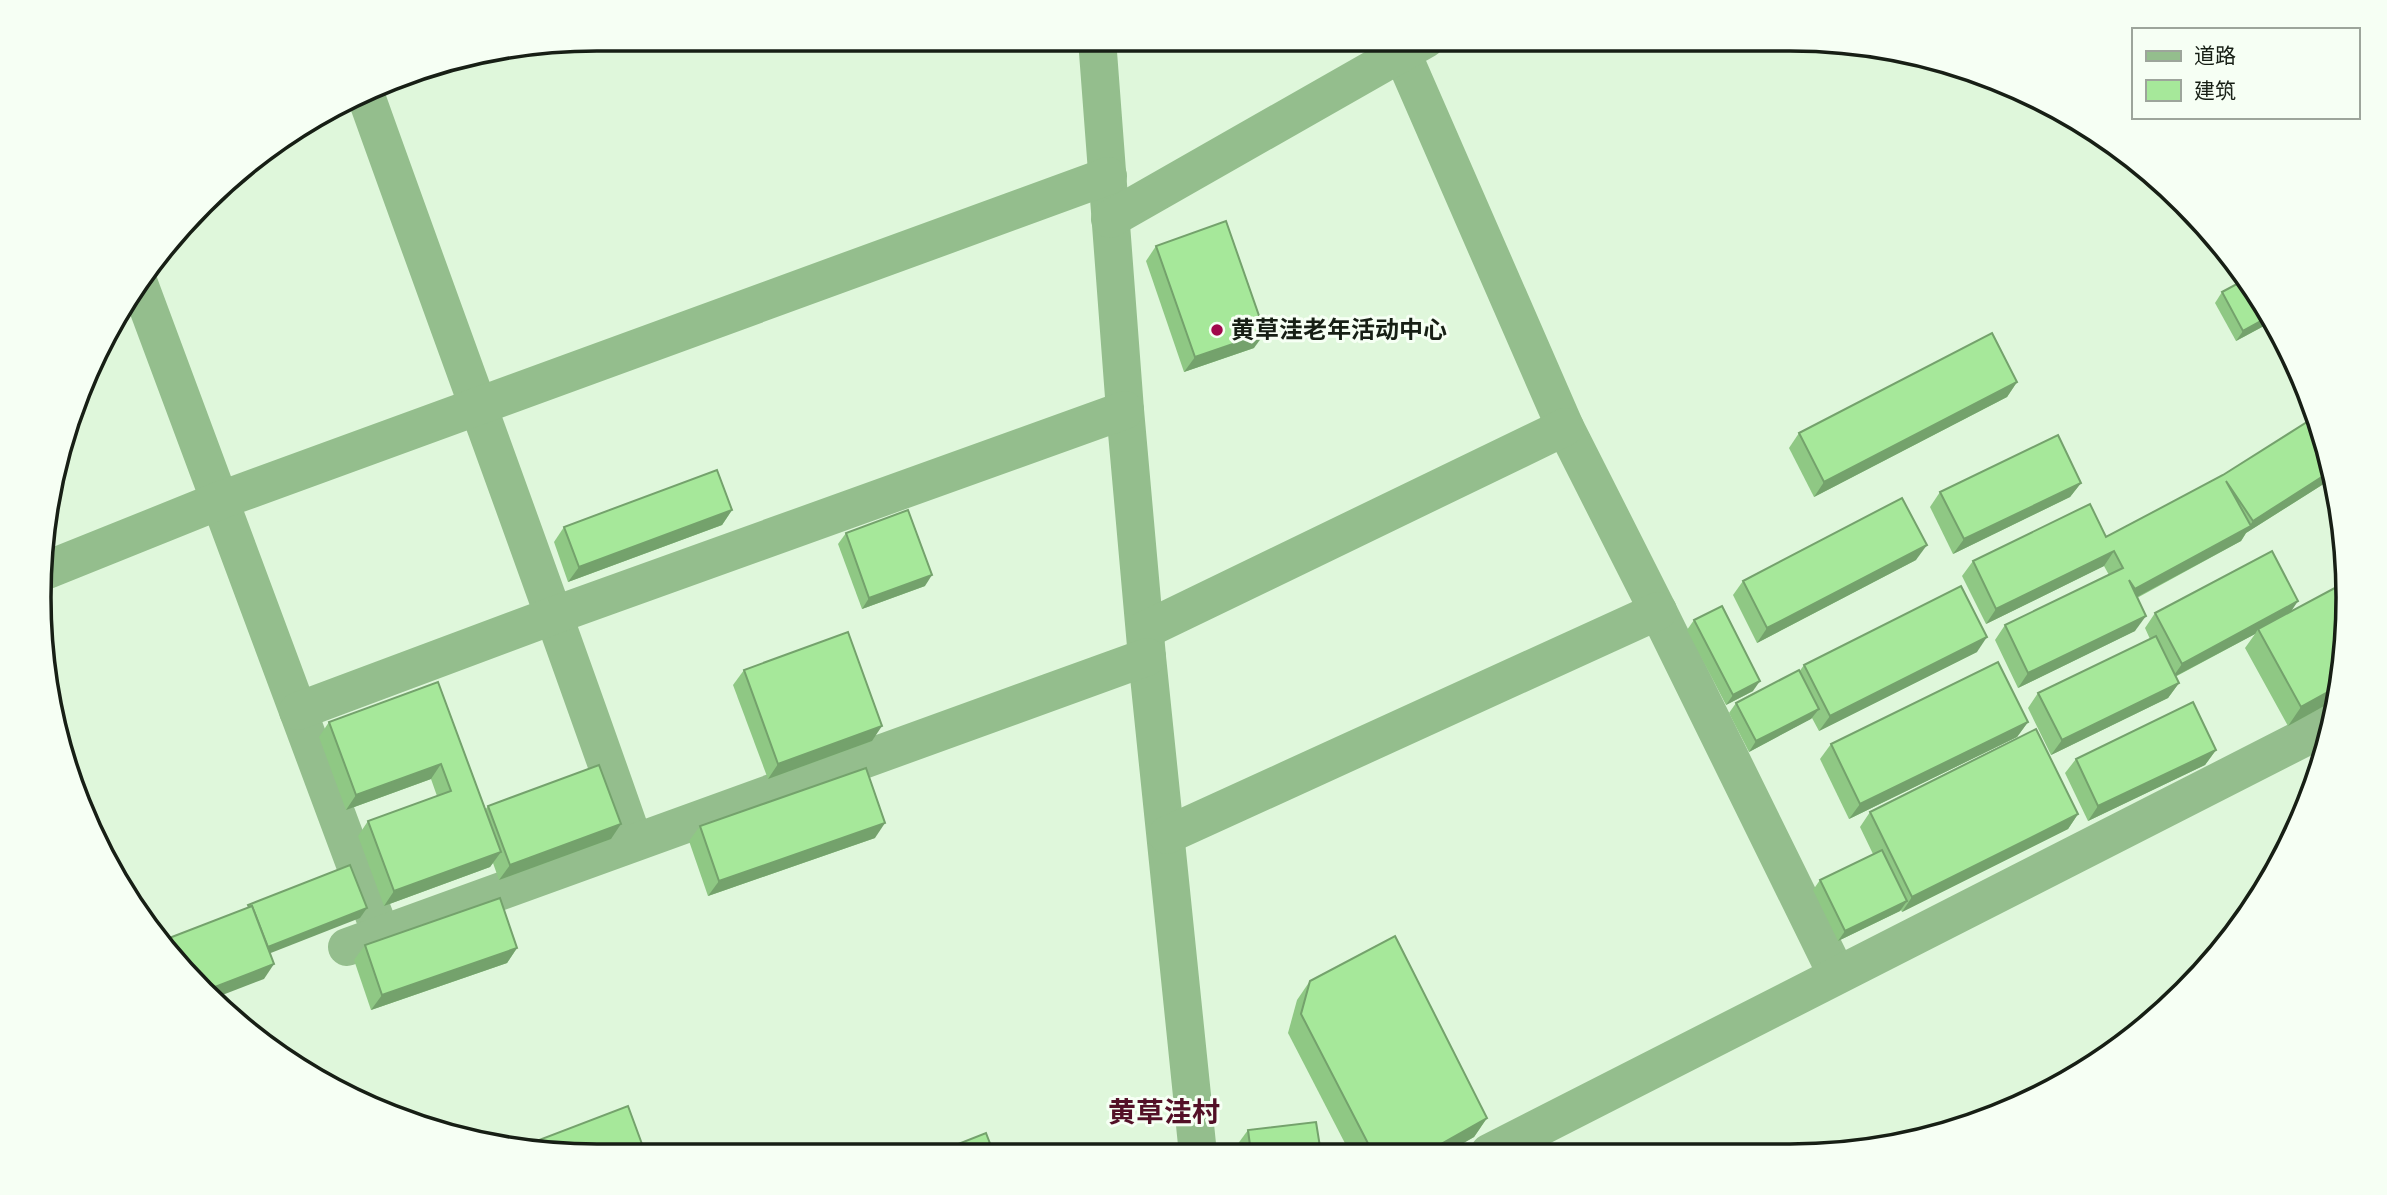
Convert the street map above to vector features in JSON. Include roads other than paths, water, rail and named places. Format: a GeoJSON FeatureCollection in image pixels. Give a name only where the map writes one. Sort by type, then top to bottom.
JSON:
{"type":"FeatureCollection","features":[{"type":"Feature","properties":{"kind":"street"},"geometry":{"type":"LineString","coordinates":[[1098,51],[1146,644],[1197,1144]]}},
{"type":"Feature","properties":{"kind":"street"},"geometry":{"type":"LineString","coordinates":[[1110,219],[1405,51]]}},
{"type":"Feature","properties":{"kind":"street"},"geometry":{"type":"LineString","coordinates":[[1416,51],[1565,427],[1837,975]]}},
{"type":"Feature","properties":{"kind":"street"},"geometry":{"type":"LineString","coordinates":[[368,101],[477,407],[555,615],[634,842]]}},
{"type":"Feature","properties":{"kind":"street"},"geometry":{"type":"LineString","coordinates":[[52,568],[221,500],[1108,176]]}},
{"type":"Feature","properties":{"kind":"street"},"geometry":{"type":"LineString","coordinates":[[143,294],[298,711],[364,940],[634,842],[1146,644],[1565,427]]}},
{"type":"Feature","properties":{"kind":"street"},"geometry":{"type":"LineString","coordinates":[[298,711],[555,615],[1125,410]]}},
{"type":"Feature","properties":{"kind":"street"},"geometry":{"type":"LineString","coordinates":[[1167,835],[1658,611]]}},
{"type":"Feature","properties":{"kind":"street"},"geometry":{"type":"LineString","coordinates":[[1507,1144],[2320,730]]}},
{"type":"Feature","properties":{"kind":"place","name":"黄草洼老年活动中心"},"geometry":{"type":"Point","coordinates":[1217,330]}},
{"type":"Feature","properties":{"kind":"district","name":"黄草洼村"},"geometry":{"type":"Point","coordinates":[1164,1112]}}]}
